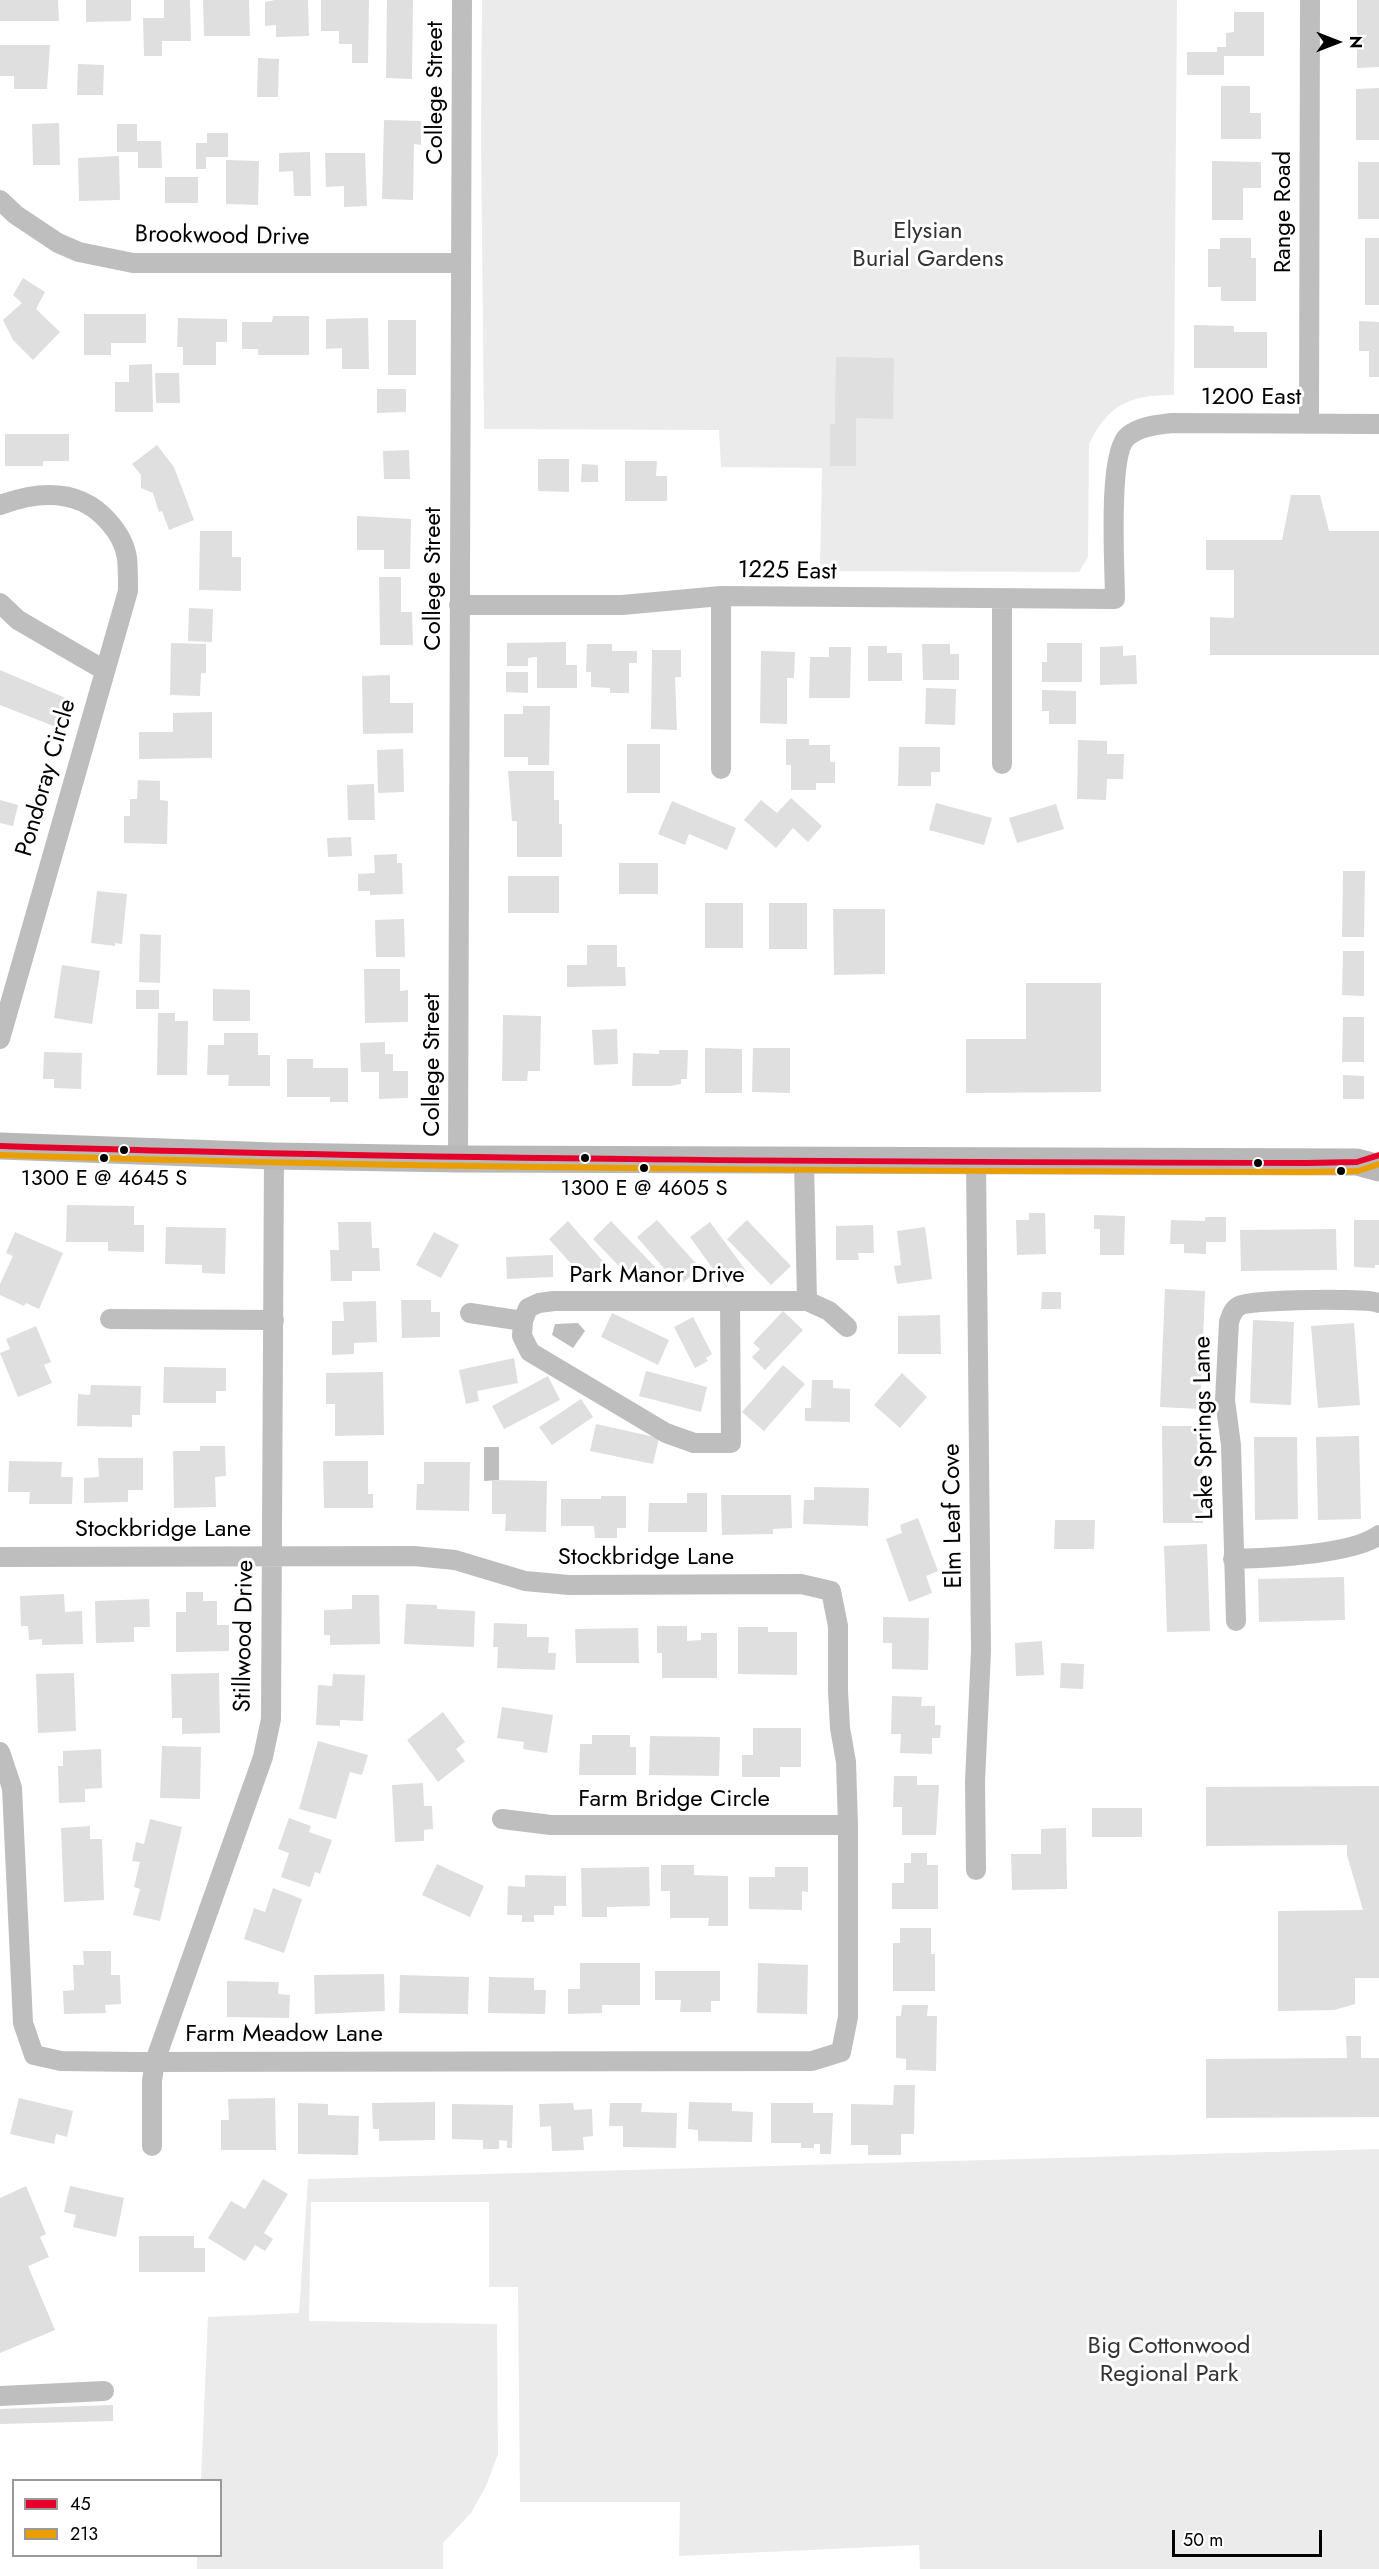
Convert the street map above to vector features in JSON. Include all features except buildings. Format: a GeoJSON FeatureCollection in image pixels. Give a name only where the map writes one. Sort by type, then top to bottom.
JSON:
{"type":"FeatureCollection","features":[{"type":"Feature","properties":{"kind":"main road"},"geometry":{"type":"LineString","coordinates":[[0,1146],[274,1156],[458,1159],[1372,1162]]}},
{"type":"Feature","properties":{"kind":"street","name":"College Street"},"geometry":{"type":"LineString","coordinates":[[458,1159],[462,0]]}},
{"type":"Feature","properties":{"kind":"street","name":"Range Road"},"geometry":{"type":"LineString","coordinates":[[1310,0],[1310,424]]}},
{"type":"Feature","properties":{"kind":"street","name":"Brookwood Drive"},"geometry":{"type":"LineString","coordinates":[[0,200],[16,215],[58,243],[79,252],[133,263],[461,263]]}},
{"type":"Feature","properties":{"kind":"street","name":"1200 East"},"geometry":{"type":"LineString","coordinates":[[1115,599],[1115,476],[1118,454],[1126,437],[1144,427],[1172,423],[1379,424]]}},
{"type":"Feature","properties":{"kind":"street","name":"Pondoray Circle"},"geometry":{"type":"LineString","coordinates":[[0,505],[30,495],[56,494],[75,498],[93,506],[119,534],[127,557],[128,591],[0,1039]]}},
{"type":"Feature","properties":{"kind":"street","name":"1225 East"},"geometry":{"type":"LineString","coordinates":[[459,605],[622,605],[721,596],[1115,599]]}},
{"type":"Feature","properties":{"kind":"street"},"geometry":{"type":"LineString","coordinates":[[721,596],[721,769]]}},
{"type":"Feature","properties":{"kind":"street"},"geometry":{"type":"LineString","coordinates":[[1002,599],[1002,764]]}},
{"type":"Feature","properties":{"kind":"street"},"geometry":{"type":"LineString","coordinates":[[0,603],[18,620],[104,670]]}},
{"type":"Feature","properties":{"kind":"street","name":"Stillwood Drive"},"geometry":{"type":"LineString","coordinates":[[152,2146],[152,2081],[155,2061],[263,1757],[271,1719],[274,1156]]}},
{"type":"Feature","properties":{"kind":"street"},"geometry":{"type":"LineString","coordinates":[[804,1161],[807,1301]]}},
{"type":"Feature","properties":{"kind":"street","name":"Elm Leaf Cove"},"geometry":{"type":"LineString","coordinates":[[976,1162],[981,1639],[975,1781],[976,1870]]}},
{"type":"Feature","properties":{"kind":"street","name":"Park Manor Drive"},"geometry":{"type":"LineString","coordinates":[[523,1321],[528,1308],[539,1303],[554,1301],[807,1301],[829,1311],[847,1327]]}},
{"type":"Feature","properties":{"kind":"street"},"geometry":{"type":"LineString","coordinates":[[470,1313],[523,1321],[522,1336],[530,1352],[666,1433],[694,1443],[731,1443],[730,1301]]}},
{"type":"Feature","properties":{"kind":"street","name":"Lake Springs Lane"},"geometry":{"type":"LineString","coordinates":[[1236,1621],[1231,1444],[1226,1400],[1229,1322],[1232,1313],[1238,1306],[1259,1301],[1379,1302]]}},
{"type":"Feature","properties":{"kind":"street"},"geometry":{"type":"LineString","coordinates":[[110,1319],[274,1320]]}},
{"type":"Feature","properties":{"kind":"street"},"geometry":{"type":"LineString","coordinates":[[1233,1559],[1267,1558],[1358,1546],[1379,1535]]}},
{"type":"Feature","properties":{"kind":"street","name":"Stockbridge Lane"},"geometry":{"type":"LineString","coordinates":[[0,1557],[414,1556],[455,1560],[525,1581],[569,1585],[801,1584],[831,1591],[838,1626],[838,1691],[846,1762],[848,1826],[848,2017],[841,2052]]}},
{"type":"Feature","properties":{"kind":"street","name":"Farm Meadow Lane"},"geometry":{"type":"LineString","coordinates":[[0,1752],[12,1788],[23,2022],[34,2055],[61,2061],[812,2061],[841,2052]]}},
{"type":"Feature","properties":{"kind":"street","name":"Farm Bridge Circle"},"geometry":{"type":"LineString","coordinates":[[501,1819],[551,1825],[848,1826]]}},
{"type":"Feature","properties":{"kind":"street"},"geometry":{"type":"LineString","coordinates":[[0,2396],[104,2391]]}},
{"type":"Feature","properties":{"kind":"green space","name":"Elysian Burial Gardens"},"geometry":{"type":"Polygon","coordinates":[[[482,0],[1177,0],[1174,395],[1145,397],[1123,404],[1105,419],[1089,444],[1088,557],[1079,572],[820,571],[822,468],[721,467],[719,430],[484,429],[482,0]]]}},
{"type":"Feature","properties":{"kind":"green space","name":"Big Cottonwood Regional Park"},"geometry":{"type":"Polygon","coordinates":[[[1379,2149],[1379,2569],[920,2569],[919,2545],[679,2556],[680,2502],[520,2502],[518,2287],[489,2287],[489,2202],[311,2202],[309,2321],[497,2324],[498,2454],[486,2486],[471,2513],[443,2543],[443,2569],[197,2569],[197,2557],[222,2557],[222,2479],[201,2479],[208,2317],[299,2313],[308,2179],[1379,2149]]]}},
{"type":"Feature","properties":{"kind":"shaded area"},"geometry":{"type":"Polygon","coordinates":[[[578,1323],[585,1331],[573,1348],[552,1335],[555,1324],[578,1323]]]}},
{"type":"Feature","properties":{"kind":"shaded area"},"geometry":{"type":"Polygon","coordinates":[[[484,1447],[499,1447],[499,1480],[484,1481],[484,1447]]]}},
{"type":"Feature","properties":{"kind":"transit line","name":"45"},"geometry":{"type":"LineString","coordinates":[[0,1146],[163,1151],[817,1161],[1307,1163],[1357,1162],[1379,1155]]}},
{"type":"Feature","properties":{"kind":"transit line","name":"213"},"geometry":{"type":"LineString","coordinates":[[0,1155],[163,1160],[817,1170],[1307,1172],[1358,1171],[1379,1164]]}},
{"type":"Feature","properties":{"kind":"place","name":"1300 E @ 4645 S"},"geometry":{"type":"Point","coordinates":[104,1158]}},
{"type":"Feature","properties":{"kind":"place","name":"1300 E @ 4605 S"},"geometry":{"type":"Point","coordinates":[644,1168]}}]}
